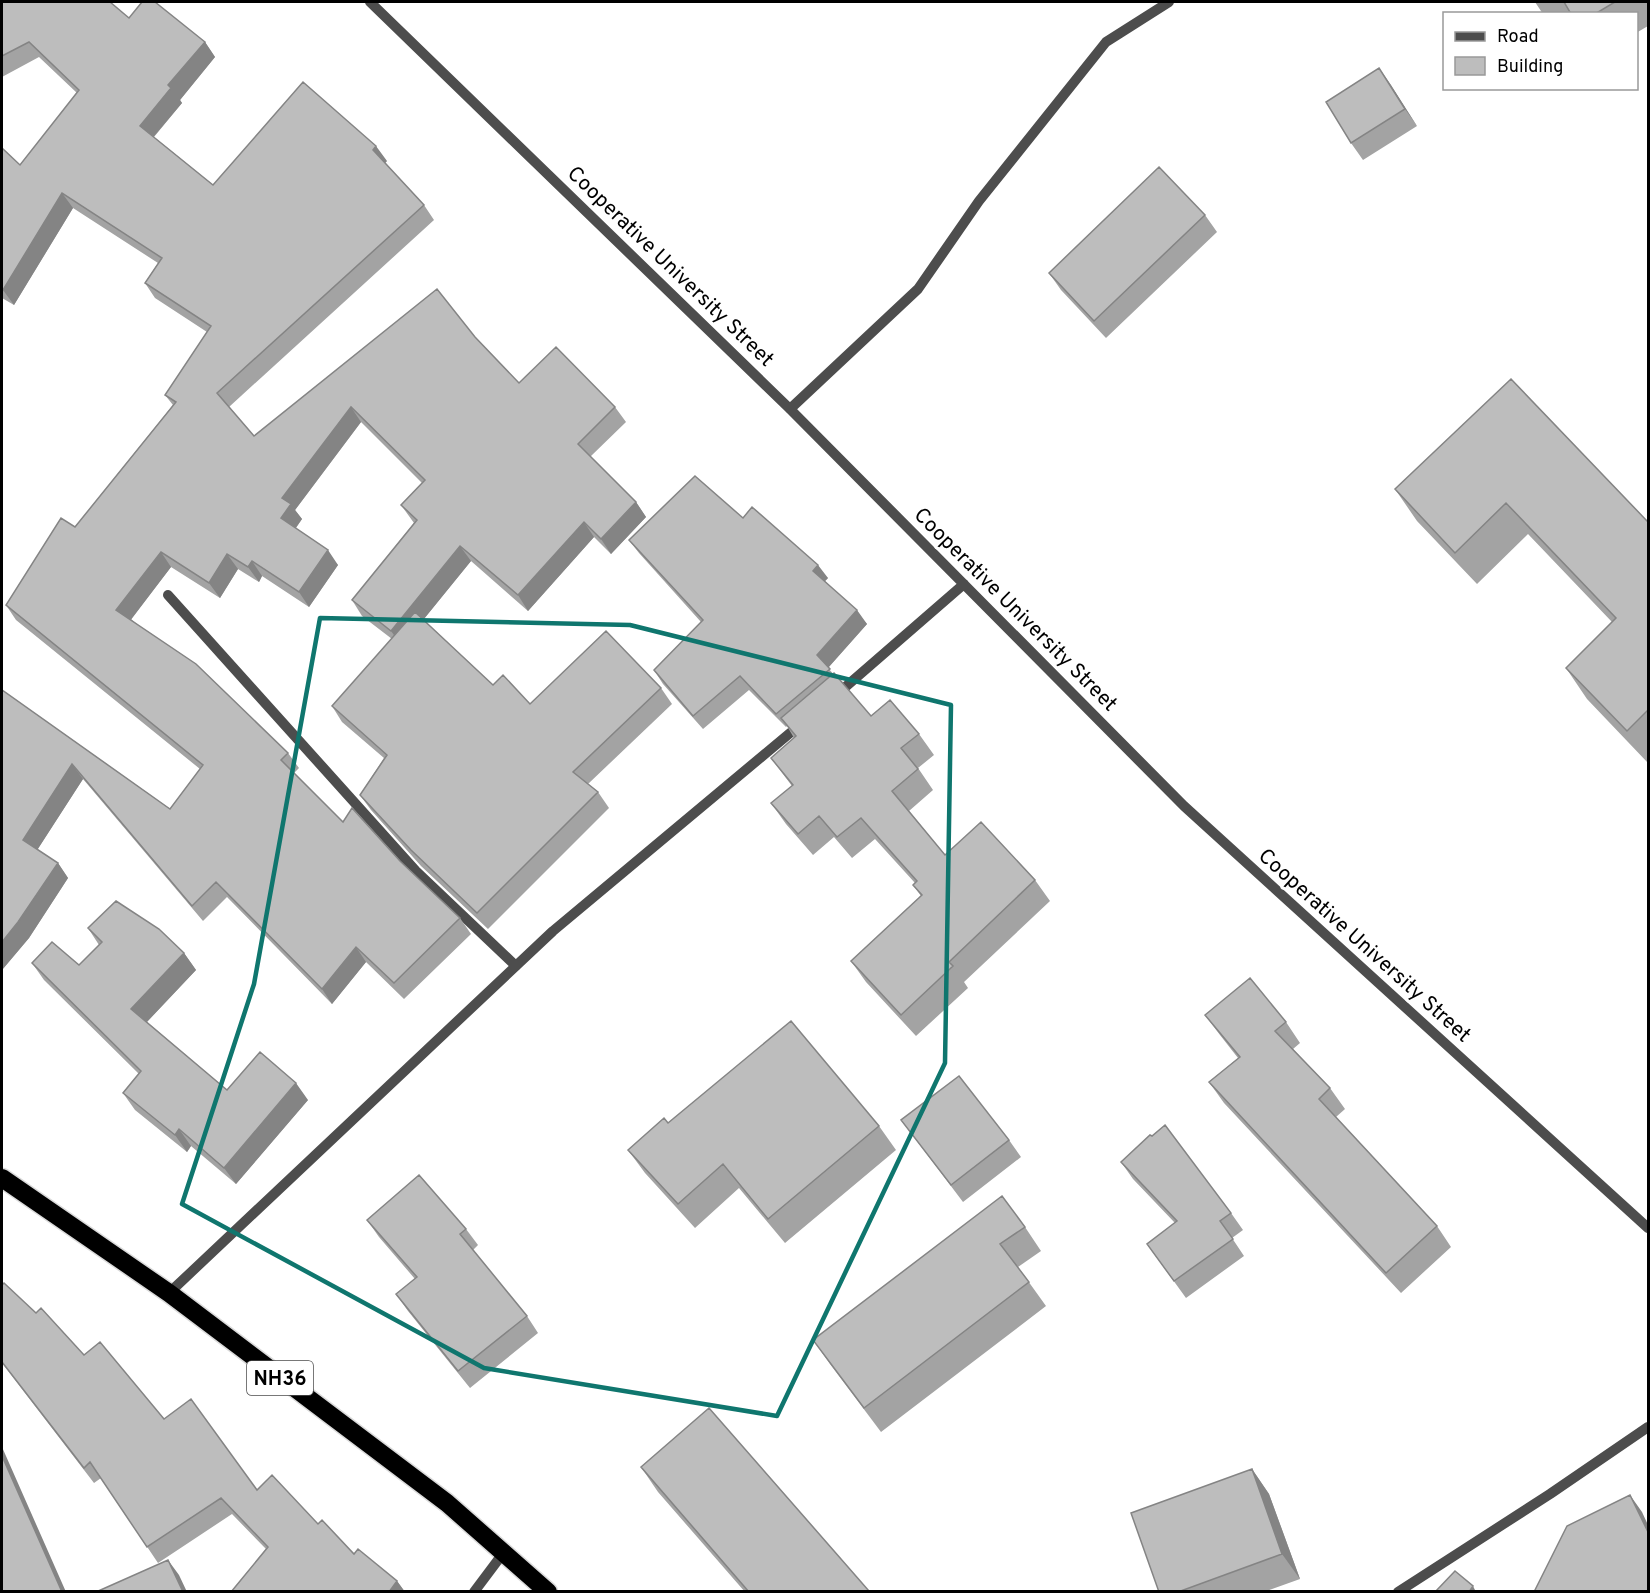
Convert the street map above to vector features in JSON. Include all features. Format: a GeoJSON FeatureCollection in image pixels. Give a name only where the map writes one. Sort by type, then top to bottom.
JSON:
{"type":"FeatureCollection","features":[{"type":"Feature","properties":{"kind":"highway","name":"NH36"},"geometry":{"type":"LineString","coordinates":[[2,1178],[169,1293],[447,1503],[548,1592]]}},
{"type":"Feature","properties":{"kind":"street","name":"Cooperative University Street"},"geometry":{"type":"LineString","coordinates":[[370,2],[790,409],[1184,806],[1648,1228]]}},
{"type":"Feature","properties":{"kind":"street"},"geometry":{"type":"LineString","coordinates":[[790,409],[918,289],[979,201],[1106,42],[1169,2]]}},
{"type":"Feature","properties":{"kind":"street"},"geometry":{"type":"LineString","coordinates":[[826,703],[964,584]]}},
{"type":"Feature","properties":{"kind":"street"},"geometry":{"type":"LineString","coordinates":[[168,595],[408,863],[516,966]]}},
{"type":"Feature","properties":{"kind":"street"},"geometry":{"type":"LineString","coordinates":[[169,1293],[562,924],[808,719]]}},
{"type":"Feature","properties":{"kind":"street"},"geometry":{"type":"LineString","coordinates":[[1398,1592],[1550,1494],[1648,1426]]}},
{"type":"Feature","properties":{"kind":"street"},"geometry":{"type":"LineString","coordinates":[[474,1592],[504,1552]]}},
{"type":"Feature","properties":{"kind":"highlighted area"},"geometry":{"type":"Polygon","coordinates":[[[320,618],[630,625],[951,705],[945,1063],[777,1416],[484,1368],[182,1204],[254,984],[320,618]]]}},
{"type":"Feature","properties":{"kind":"building"},"geometry":{"type":"Polygon","coordinates":[[[2,2],[110,2],[129,18],[142,2],[155,2],[205,42],[168,85],[171,88],[140,126],[213,185],[303,82],[376,146],[373,150],[424,205],[217,393],[254,436],[437,289],[475,337],[519,383],[556,347],[615,407],[578,444],[636,502],[601,539],[584,522],[518,595],[460,546],[391,631],[352,600],[417,520],[401,505],[425,480],[351,407],[282,498],[291,504],[281,518],[328,550],[299,592],[252,561],[248,567],[227,554],[209,583],[161,552],[116,610],[196,664],[288,753],[281,760],[343,822],[352,808],[400,861],[460,918],[394,983],[356,947],[322,989],[216,882],[192,906],[72,764],[23,840],[58,863],[2,942],[2,690],[170,809],[203,765],[6,605],[61,518],[75,527],[176,402],[165,395],[211,326],[145,283],[162,258],[62,193],[2,289],[2,148],[20,165],[79,90],[29,42],[2,56],[2,2]]]}},
{"type":"Feature","properties":{"kind":"building"},"geometry":{"type":"Polygon","coordinates":[[[1564,2],[1615,2],[1598,12],[1570,12],[1564,2]]]}},
{"type":"Feature","properties":{"kind":"building"},"geometry":{"type":"Polygon","coordinates":[[[1379,68],[1405,109],[1351,143],[1326,102],[1379,68]]]}},
{"type":"Feature","properties":{"kind":"building"},"geometry":{"type":"Polygon","coordinates":[[[1159,167],[1205,215],[1094,321],[1049,273],[1159,167]]]}},
{"type":"Feature","properties":{"kind":"building"},"geometry":{"type":"Polygon","coordinates":[[[1511,379],[1648,522],[1648,710],[1627,731],[1566,668],[1616,618],[1506,503],[1455,553],[1395,489],[1511,379]]]}},
{"type":"Feature","properties":{"kind":"building"},"geometry":{"type":"Polygon","coordinates":[[[695,476],[743,518],[752,507],[818,565],[813,571],[857,610],[817,655],[830,669],[776,714],[740,676],[693,716],[654,670],[703,620],[629,540],[695,476]]]}},
{"type":"Feature","properties":{"kind":"building"},"geometry":{"type":"Polygon","coordinates":[[[415,612],[493,685],[503,675],[530,704],[606,631],[661,688],[573,772],[598,792],[477,913],[411,850],[360,795],[387,755],[332,706],[415,612]]]}},
{"type":"Feature","properties":{"kind":"building"},"geometry":{"type":"Polygon","coordinates":[[[834,673],[871,716],[890,700],[919,734],[901,748],[918,769],[892,791],[945,855],[981,822],[1035,880],[949,962],[953,966],[901,1015],[851,961],[922,895],[913,885],[917,881],[861,818],[837,837],[819,816],[798,834],[771,803],[793,785],[771,758],[796,736],[781,718],[834,673]]]}},
{"type":"Feature","properties":{"kind":"building"},"geometry":{"type":"Polygon","coordinates":[[[116,901],[159,929],[184,953],[131,1009],[227,1090],[260,1052],[296,1083],[224,1168],[179,1129],[175,1135],[123,1093],[141,1071],[32,963],[52,942],[79,965],[102,942],[88,928],[116,901]]]}},
{"type":"Feature","properties":{"kind":"building"},"geometry":{"type":"Polygon","coordinates":[[[1250,978],[1286,1022],[1275,1031],[1330,1088],[1319,1099],[1437,1226],[1386,1273],[1209,1082],[1240,1057],[1205,1015],[1250,978]]]}},
{"type":"Feature","properties":{"kind":"building"},"geometry":{"type":"Polygon","coordinates":[[[791,1021],[879,1126],[768,1219],[723,1164],[678,1204],[628,1150],[664,1118],[668,1123],[791,1021]]]}},
{"type":"Feature","properties":{"kind":"building"},"geometry":{"type":"Polygon","coordinates":[[[959,1076],[1009,1140],[951,1185],[901,1120],[959,1076]]]}},
{"type":"Feature","properties":{"kind":"building"},"geometry":{"type":"Polygon","coordinates":[[[1165,1125],[1231,1213],[1220,1221],[1233,1239],[1174,1281],[1147,1244],[1177,1221],[1121,1162],[1150,1135],[1152,1136],[1165,1125]]]}},
{"type":"Feature","properties":{"kind":"building"},"geometry":{"type":"Polygon","coordinates":[[[419,1175],[466,1229],[460,1234],[527,1316],[458,1371],[396,1294],[417,1277],[367,1220],[419,1175]]]}},
{"type":"Feature","properties":{"kind":"building"},"geometry":{"type":"Polygon","coordinates":[[[1002,1196],[1025,1227],[1000,1244],[1029,1282],[864,1408],[813,1340],[1002,1196]]]}},
{"type":"Feature","properties":{"kind":"building"},"geometry":{"type":"Polygon","coordinates":[[[4,1283],[36,1313],[41,1308],[84,1355],[100,1342],[164,1419],[191,1399],[257,1490],[272,1475],[318,1524],[322,1520],[354,1554],[358,1549],[397,1581],[389,1592],[231,1592],[268,1547],[221,1498],[147,1547],[90,1462],[84,1468],[2,1362],[2,1285],[4,1283]]]}},
{"type":"Feature","properties":{"kind":"building"},"geometry":{"type":"Polygon","coordinates":[[[709,1408],[869,1592],[749,1592],[641,1467],[709,1408]]]}},
{"type":"Feature","properties":{"kind":"building"},"geometry":{"type":"Polygon","coordinates":[[[2,1456],[62,1592],[2,1592],[2,1456]]]}},
{"type":"Feature","properties":{"kind":"building"},"geometry":{"type":"Polygon","coordinates":[[[1252,1469],[1282,1554],[1178,1592],[1159,1592],[1131,1513],[1252,1469]]]}},
{"type":"Feature","properties":{"kind":"building"},"geometry":{"type":"Polygon","coordinates":[[[1630,1495],[1648,1532],[1648,1592],[1534,1592],[1567,1526],[1630,1495]]]}},
{"type":"Feature","properties":{"kind":"building"},"geometry":{"type":"Polygon","coordinates":[[[168,1560],[183,1592],[96,1592],[168,1560]]]}},
{"type":"Feature","properties":{"kind":"building"},"geometry":{"type":"Polygon","coordinates":[[[1455,1571],[1473,1586],[1469,1592],[1435,1592],[1455,1571]]]}}]}
